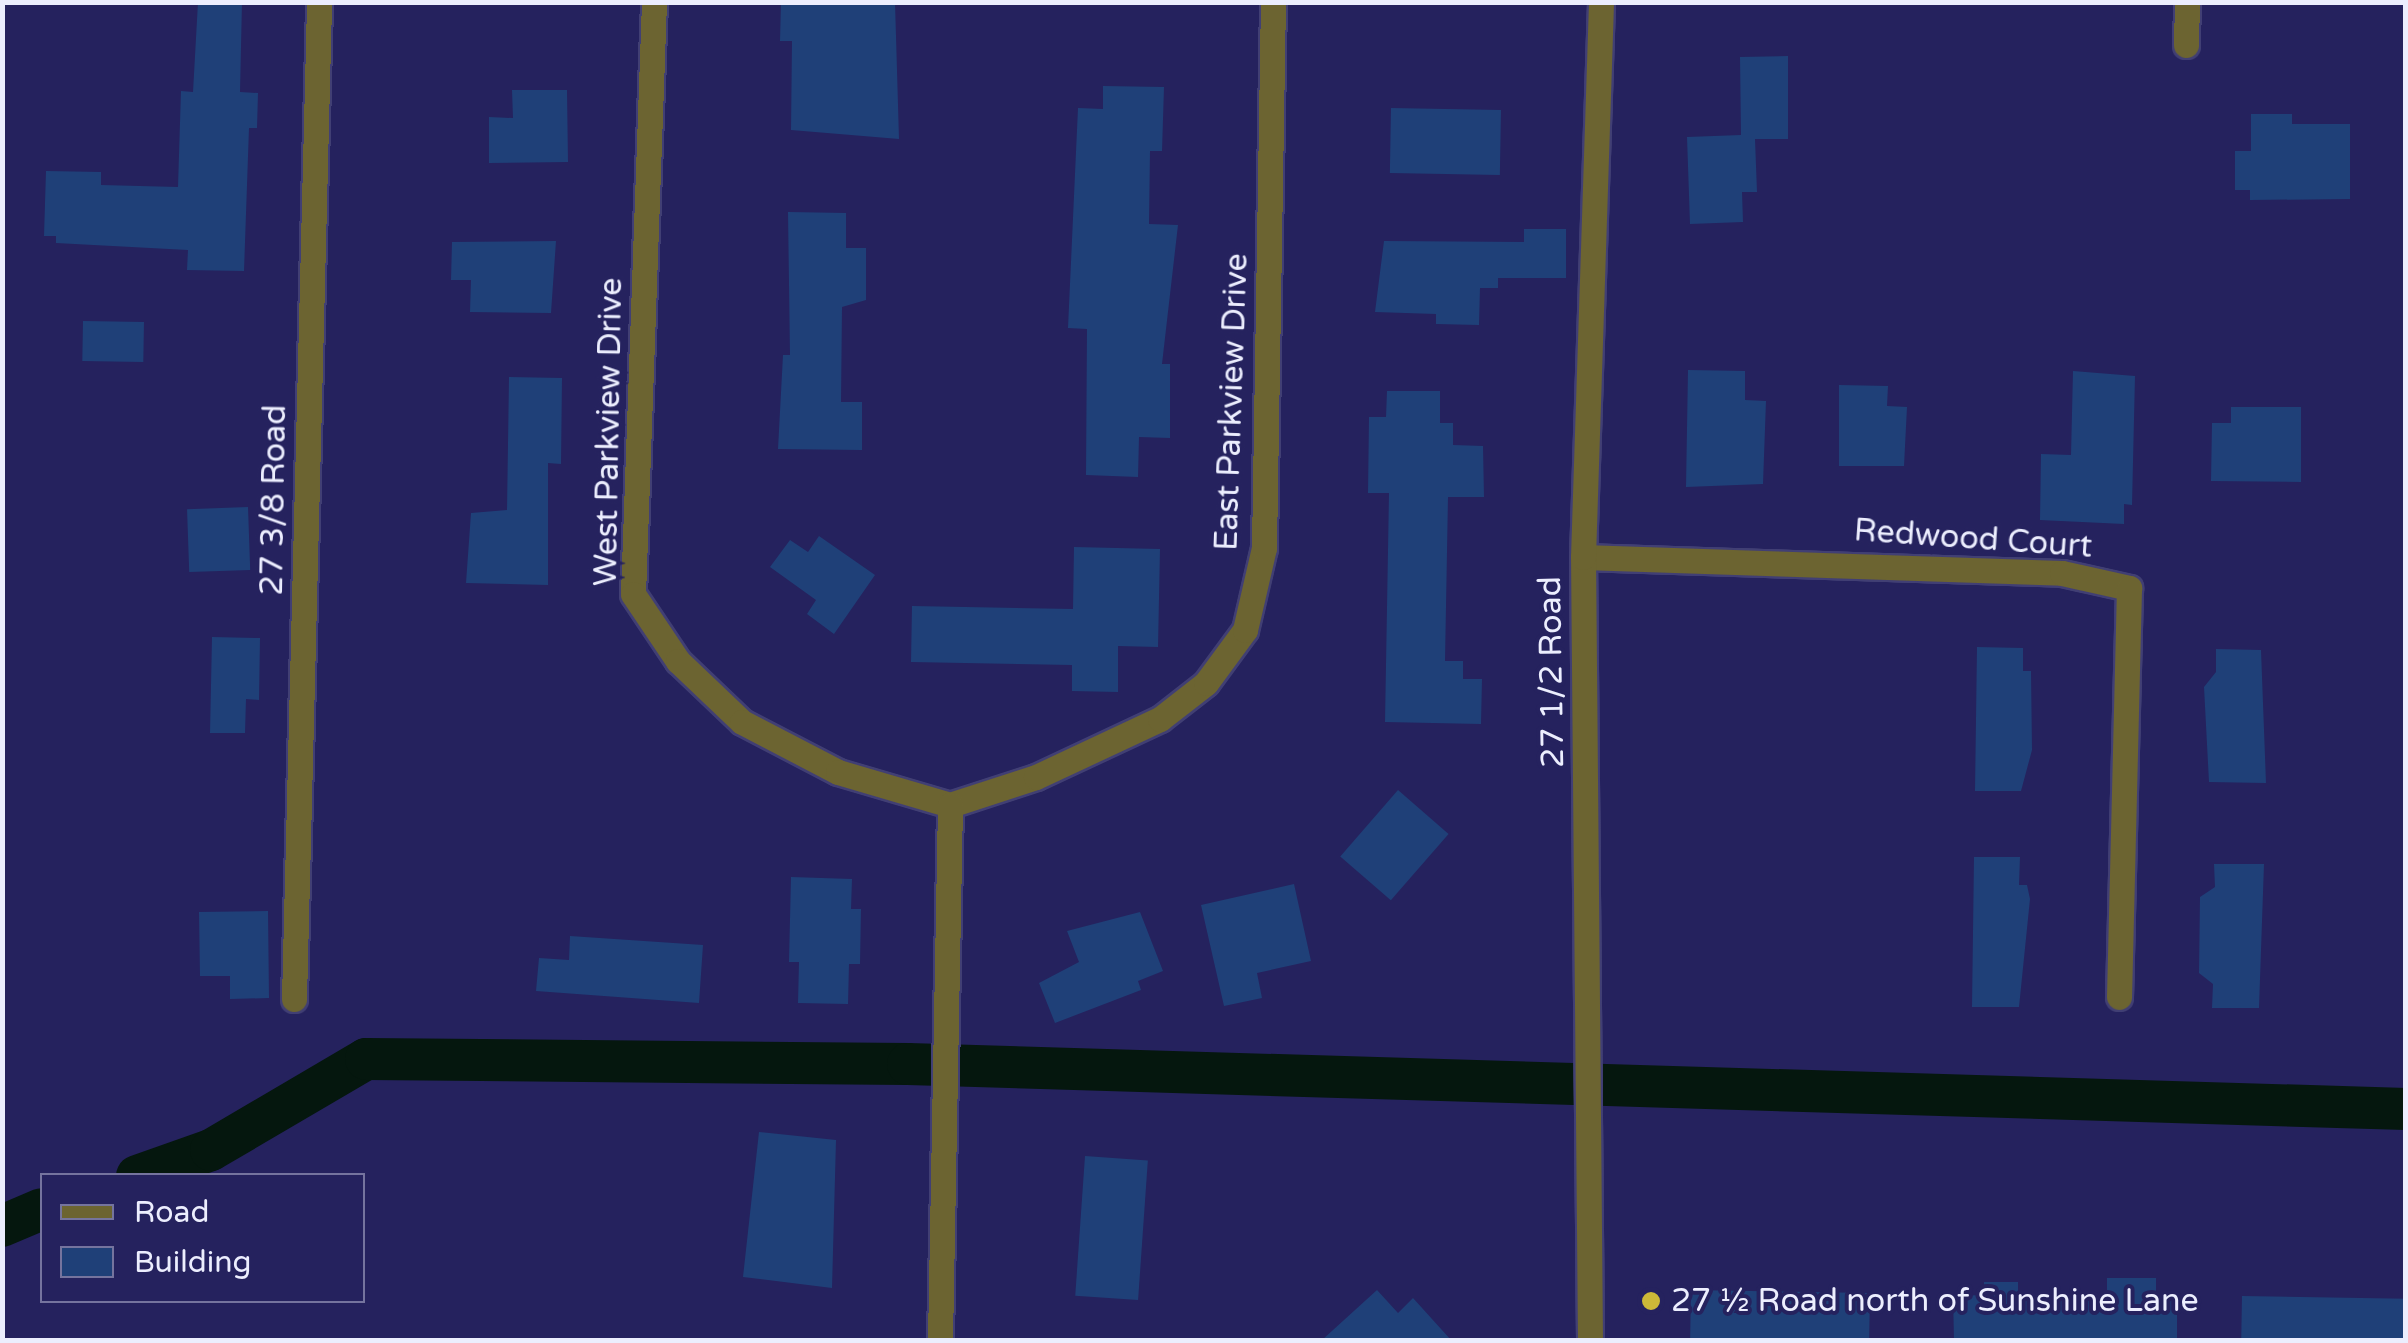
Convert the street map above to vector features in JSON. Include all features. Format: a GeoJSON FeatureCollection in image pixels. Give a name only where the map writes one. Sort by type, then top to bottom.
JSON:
{"type":"FeatureCollection","features":[{"type":"Feature","properties":{"kind":"street","name":"27 3/8 Road"},"geometry":{"type":"LineString","coordinates":[[294,999],[318,2]]}},
{"type":"Feature","properties":{"kind":"street","name":"West Parkview Drive"},"geometry":{"type":"LineString","coordinates":[[654,2],[632,594],[678,661],[742,722],[838,772],[950,805]]}},
{"type":"Feature","properties":{"kind":"street","name":"East Parkview Drive"},"geometry":{"type":"LineString","coordinates":[[950,805],[1036,777],[1160,720],[1206,682],[1245,630],[1264,548],[1273,2]]}},
{"type":"Feature","properties":{"kind":"street","name":"27 1/2 Road"},"geometry":{"type":"LineString","coordinates":[[1590,1340],[1583,557],[1600,2]]}},
{"type":"Feature","properties":{"kind":"street"},"geometry":{"type":"LineString","coordinates":[[2186,2],[2186,45]]}},
{"type":"Feature","properties":{"kind":"street","name":"Redwood Court"},"geometry":{"type":"LineString","coordinates":[[1583,557],[2062,573],[2129,588],[2119,997]]}},
{"type":"Feature","properties":{"kind":"street"},"geometry":{"type":"LineString","coordinates":[[940,1340],[950,805]]}},
{"type":"Feature","properties":{"kind":"building"},"geometry":{"type":"Polygon","coordinates":[[[198,2],[242,2],[240,92],[258,93],[257,128],[249,128],[244,271],[187,270],[188,250],[56,243],[56,236],[44,236],[46,171],[101,172],[101,185],[178,187],[181,91],[193,92],[198,2]]]}},
{"type":"Feature","properties":{"kind":"building"},"geometry":{"type":"Polygon","coordinates":[[[781,2],[895,2],[899,139],[791,130],[792,41],[780,41],[781,2]]]}},
{"type":"Feature","properties":{"kind":"building"},"geometry":{"type":"Polygon","coordinates":[[[1788,56],[1788,139],[1755,139],[1757,192],[1742,192],[1743,222],[1690,224],[1687,137],[1741,135],[1740,57],[1788,56]]]}},
{"type":"Feature","properties":{"kind":"building"},"geometry":{"type":"Polygon","coordinates":[[[1103,86],[1164,87],[1162,151],[1150,151],[1149,224],[1178,225],[1162,364],[1170,364],[1170,438],[1139,437],[1138,477],[1086,475],[1087,329],[1068,328],[1078,108],[1103,109],[1103,86]]]}},
{"type":"Feature","properties":{"kind":"building"},"geometry":{"type":"Polygon","coordinates":[[[512,90],[567,90],[568,162],[489,163],[489,117],[513,118],[512,90]]]}},
{"type":"Feature","properties":{"kind":"building"},"geometry":{"type":"Polygon","coordinates":[[[1391,108],[1501,110],[1500,175],[1390,173],[1391,108]]]}},
{"type":"Feature","properties":{"kind":"building"},"geometry":{"type":"Polygon","coordinates":[[[2251,114],[2292,114],[2292,124],[2350,124],[2350,199],[2250,200],[2250,190],[2235,190],[2235,151],[2251,151],[2251,114]]]}},
{"type":"Feature","properties":{"kind":"building"},"geometry":{"type":"Polygon","coordinates":[[[788,212],[846,213],[846,248],[866,248],[866,300],[842,307],[841,402],[862,402],[862,450],[778,449],[783,355],[790,355],[788,212]]]}},
{"type":"Feature","properties":{"kind":"building"},"geometry":{"type":"Polygon","coordinates":[[[1524,229],[1566,229],[1566,278],[1498,278],[1498,288],[1480,288],[1479,325],[1436,324],[1436,314],[1375,312],[1384,241],[1524,242],[1524,229]]]}},
{"type":"Feature","properties":{"kind":"building"},"geometry":{"type":"Polygon","coordinates":[[[556,241],[551,313],[470,312],[471,280],[451,280],[452,242],[556,241]]]}},
{"type":"Feature","properties":{"kind":"building"},"geometry":{"type":"Polygon","coordinates":[[[83,321],[144,322],[143,362],[82,361],[83,321]]]}},
{"type":"Feature","properties":{"kind":"building"},"geometry":{"type":"Polygon","coordinates":[[[1688,370],[1745,371],[1745,400],[1766,401],[1763,484],[1686,487],[1688,370]]]}},
{"type":"Feature","properties":{"kind":"building"},"geometry":{"type":"Polygon","coordinates":[[[2073,371],[2135,376],[2132,505],[2124,504],[2124,524],[2040,520],[2041,454],[2071,455],[2073,371]]]}},
{"type":"Feature","properties":{"kind":"building"},"geometry":{"type":"Polygon","coordinates":[[[509,377],[562,378],[561,464],[548,463],[548,585],[466,583],[471,513],[507,510],[509,377]]]}},
{"type":"Feature","properties":{"kind":"building"},"geometry":{"type":"Polygon","coordinates":[[[1839,385],[1888,386],[1887,406],[1907,407],[1904,466],[1839,466],[1839,385]]]}},
{"type":"Feature","properties":{"kind":"building"},"geometry":{"type":"Polygon","coordinates":[[[1387,391],[1440,391],[1440,423],[1453,423],[1453,445],[1483,446],[1484,497],[1448,497],[1445,661],[1463,661],[1463,679],[1482,679],[1481,724],[1385,722],[1389,493],[1368,493],[1369,417],[1386,417],[1387,391]]]}},
{"type":"Feature","properties":{"kind":"building"},"geometry":{"type":"Polygon","coordinates":[[[2231,407],[2301,407],[2301,482],[2211,481],[2212,423],[2231,423],[2231,407]]]}},
{"type":"Feature","properties":{"kind":"building"},"geometry":{"type":"Polygon","coordinates":[[[248,507],[250,570],[189,572],[187,509],[248,507]]]}},
{"type":"Feature","properties":{"kind":"building"},"geometry":{"type":"Polygon","coordinates":[[[819,536],[875,575],[834,634],[807,614],[816,600],[770,567],[790,540],[808,552],[819,536]]]}},
{"type":"Feature","properties":{"kind":"building"},"geometry":{"type":"Polygon","coordinates":[[[1074,547],[1160,549],[1158,647],[1118,646],[1118,692],[1072,691],[1072,665],[911,662],[912,606],[1073,609],[1074,547]]]}},
{"type":"Feature","properties":{"kind":"building"},"geometry":{"type":"Polygon","coordinates":[[[212,637],[260,638],[259,700],[246,699],[245,733],[210,733],[212,637]]]}},
{"type":"Feature","properties":{"kind":"building"},"geometry":{"type":"Polygon","coordinates":[[[1977,647],[2023,648],[2023,671],[2031,671],[2032,750],[2021,791],[1975,791],[1977,647]]]}},
{"type":"Feature","properties":{"kind":"building"},"geometry":{"type":"Polygon","coordinates":[[[2216,649],[2261,650],[2266,783],[2209,782],[2204,687],[2216,672],[2216,649]]]}},
{"type":"Feature","properties":{"kind":"building"},"geometry":{"type":"Polygon","coordinates":[[[1398,790],[1449,834],[1391,900],[1340,856],[1398,790]]]}},
{"type":"Feature","properties":{"kind":"building"},"geometry":{"type":"Polygon","coordinates":[[[1974,857],[2020,857],[2019,885],[2027,885],[2030,899],[2019,1007],[1972,1007],[1974,857]]]}},
{"type":"Feature","properties":{"kind":"building"},"geometry":{"type":"Polygon","coordinates":[[[2214,864],[2264,864],[2259,1008],[2212,1008],[2213,984],[2199,973],[2200,897],[2215,887],[2214,864]]]}},
{"type":"Feature","properties":{"kind":"building"},"geometry":{"type":"Polygon","coordinates":[[[791,877],[852,879],[851,909],[861,909],[860,964],[849,964],[848,1004],[798,1003],[799,962],[789,962],[791,877]]]}},
{"type":"Feature","properties":{"kind":"building"},"geometry":{"type":"Polygon","coordinates":[[[1294,884],[1311,961],[1257,973],[1262,998],[1224,1006],[1201,905],[1294,884]]]}},
{"type":"Feature","properties":{"kind":"building"},"geometry":{"type":"Polygon","coordinates":[[[268,911],[269,998],[230,999],[230,976],[200,976],[199,912],[268,911]]]}},
{"type":"Feature","properties":{"kind":"building"},"geometry":{"type":"Polygon","coordinates":[[[1140,912],[1163,971],[1138,981],[1141,990],[1055,1023],[1039,983],[1079,962],[1067,931],[1140,912]]]}},
{"type":"Feature","properties":{"kind":"building"},"geometry":{"type":"Polygon","coordinates":[[[570,936],[703,945],[699,1003],[536,991],[539,958],[569,960],[570,936]]]}},
{"type":"Feature","properties":{"kind":"building"},"geometry":{"type":"Polygon","coordinates":[[[759,1132],[836,1140],[832,1288],[743,1277],[759,1132]]]}},
{"type":"Feature","properties":{"kind":"building"},"geometry":{"type":"Polygon","coordinates":[[[1085,1156],[1148,1160],[1138,1300],[1075,1296],[1085,1156]]]}},
{"type":"Feature","properties":{"kind":"building"},"geometry":{"type":"Polygon","coordinates":[[[2107,1278],[2156,1278],[2156,1295],[2177,1295],[2177,1340],[1954,1340],[1953,1296],[1984,1295],[1984,1282],[2018,1282],[2018,1294],[2107,1296],[2107,1278]]]}},
{"type":"Feature","properties":{"kind":"building"},"geometry":{"type":"Polygon","coordinates":[[[1377,1290],[1398,1313],[1413,1298],[1451,1340],[1322,1340],[1377,1290]]]}},
{"type":"Feature","properties":{"kind":"building"},"geometry":{"type":"Polygon","coordinates":[[[1691,1290],[1870,1293],[1869,1340],[1690,1340],[1691,1290]]]}},
{"type":"Feature","properties":{"kind":"building"},"geometry":{"type":"Polygon","coordinates":[[[2242,1296],[2406,1299],[2405,1340],[2241,1340],[2242,1296]]]}},
{"type":"Feature","properties":{"kind":"waterway"},"geometry":{"type":"LineString","coordinates":[[146,1173],[211,1150],[366,1059],[908,1064],[2406,1109]]}},
{"type":"Feature","properties":{"kind":"waterway"},"geometry":{"type":"LineString","coordinates":[[2,1226],[40,1210]]}},
{"type":"Feature","properties":{"kind":"place","name":"27 ½ Road north of Sunshine Lane"},"geometry":{"type":"Point","coordinates":[1651,1301]}}]}
